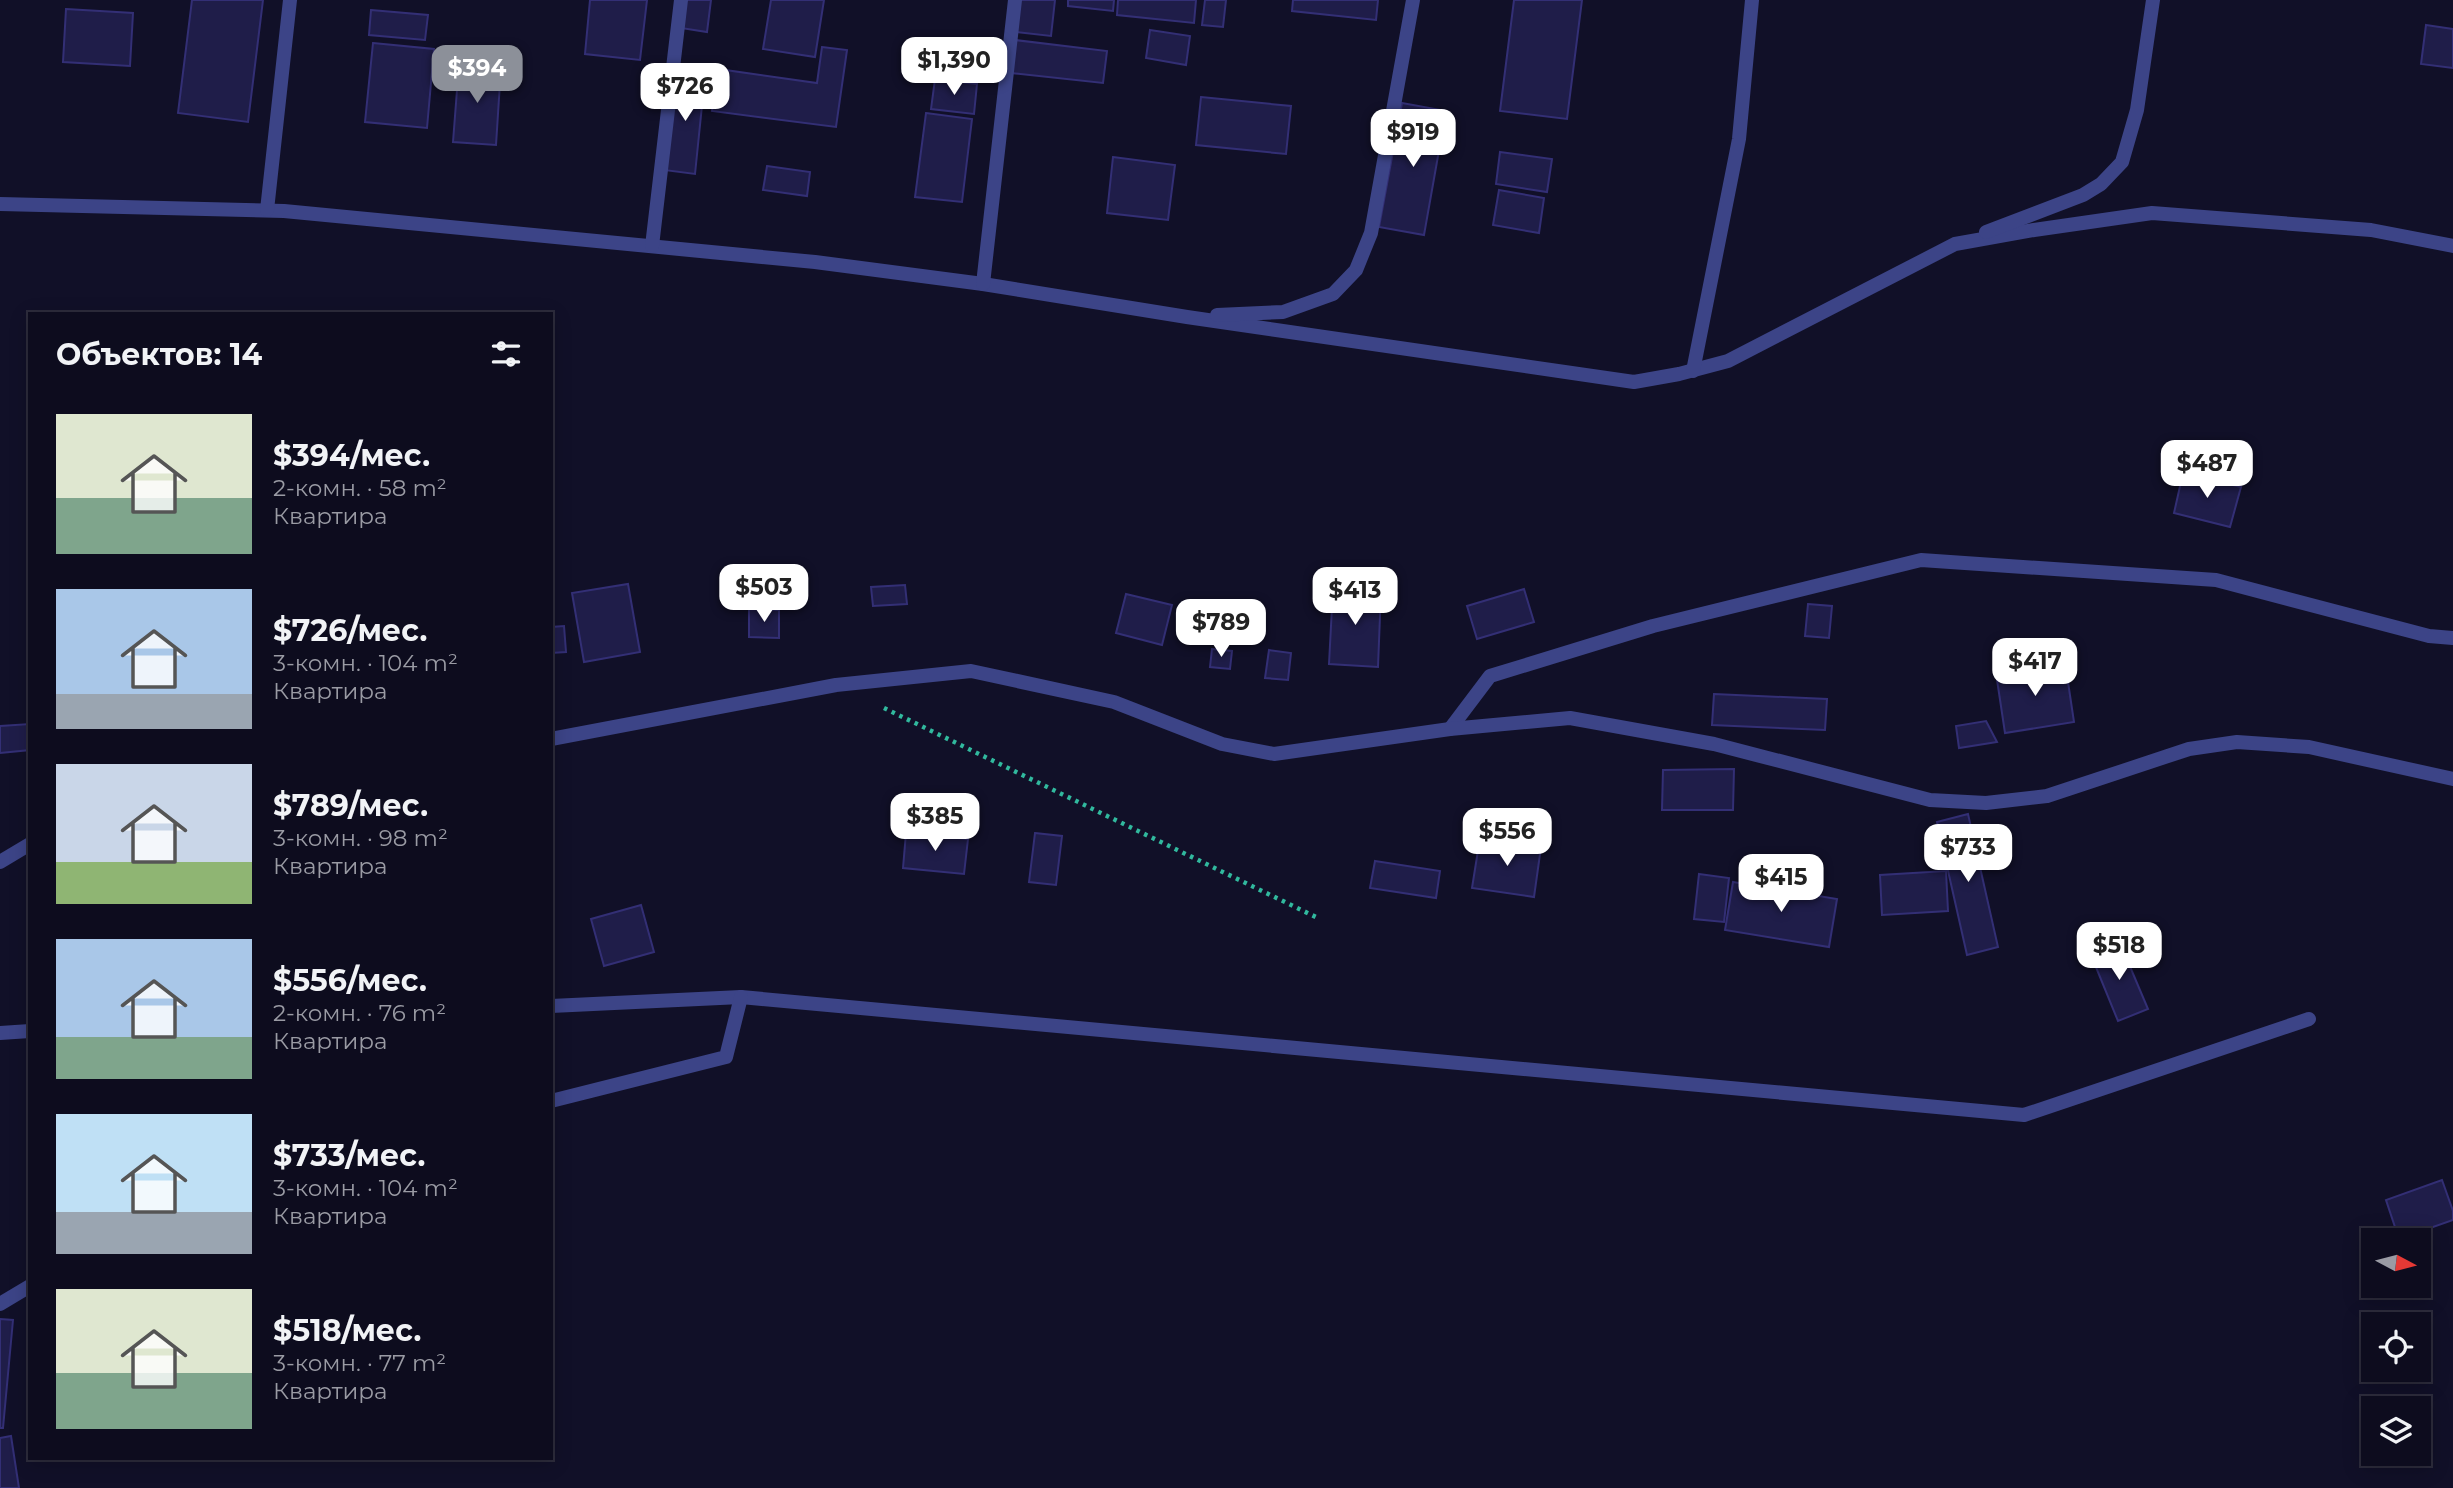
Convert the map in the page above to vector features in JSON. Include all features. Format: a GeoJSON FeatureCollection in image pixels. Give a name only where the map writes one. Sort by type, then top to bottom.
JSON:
{"type":"FeatureCollection","features":[{"type":"Feature","properties":{"kind":"street"},"geometry":{"type":"LineString","coordinates":[[267,210],[290,0]]}},
{"type":"Feature","properties":{"kind":"street"},"geometry":{"type":"LineString","coordinates":[[652,246],[681,0]]}},
{"type":"Feature","properties":{"kind":"street"},"geometry":{"type":"LineString","coordinates":[[983,284],[1015,0]]}},
{"type":"Feature","properties":{"kind":"street"},"geometry":{"type":"LineString","coordinates":[[1187,317],[1283,312],[1333,294],[1356,270],[1371,233],[1413,0]]}},
{"type":"Feature","properties":{"kind":"street"},"geometry":{"type":"LineString","coordinates":[[1693,371],[1739,139],[1752,0]]}},
{"type":"Feature","properties":{"kind":"street"},"geometry":{"type":"LineString","coordinates":[[0,204],[267,210],[815,262],[983,284],[1187,317],[1634,382],[1693,371],[1728,361],[1955,244],[2083,195],[2101,184],[2122,162],[2137,110],[2153,0]]}},
{"type":"Feature","properties":{"kind":"street"},"geometry":{"type":"LineString","coordinates":[[1955,244],[2151,213],[2371,230],[2453,246]]}},
{"type":"Feature","properties":{"kind":"street"},"geometry":{"type":"LineString","coordinates":[[1450,729],[1490,676],[1653,626],[1921,560],[2216,580],[2429,636],[2453,638]]}},
{"type":"Feature","properties":{"kind":"street"},"geometry":{"type":"LineString","coordinates":[[553,739],[836,685],[971,671],[1114,702],[1222,744],[1274,754],[1450,729],[1570,718],[1714,744],[1930,800],[1986,803],[2047,796],[2189,749],[2237,742],[2309,747],[2453,779]]}},
{"type":"Feature","properties":{"kind":"street"},"geometry":{"type":"LineString","coordinates":[[0,862],[28,845]]}},
{"type":"Feature","properties":{"kind":"street"},"geometry":{"type":"LineString","coordinates":[[553,1100],[726,1057],[741,997]]}},
{"type":"Feature","properties":{"kind":"street"},"geometry":{"type":"LineString","coordinates":[[553,1006],[741,997],[2024,1115],[2309,1019]]}},
{"type":"Feature","properties":{"kind":"street"},"geometry":{"type":"LineString","coordinates":[[0,1033],[28,1031]]}},
{"type":"Feature","properties":{"kind":"street"},"geometry":{"type":"LineString","coordinates":[[0,1304],[28,1287]]}},
{"type":"Feature","properties":{"kind":"path"},"geometry":{"type":"LineString","coordinates":[[836,685],[1320,919]]}},
{"type":"Feature","properties":{"kind":"building"},"geometry":{"type":"Polygon","coordinates":[[[192,0],[263,0],[248,122],[178,113],[192,0]]]}},
{"type":"Feature","properties":{"kind":"building"},"geometry":{"type":"Polygon","coordinates":[[[590,0],[647,0],[640,60],[585,54],[590,0]]]}},
{"type":"Feature","properties":{"kind":"building"},"geometry":{"type":"Polygon","coordinates":[[[685,0],[711,0],[707,32],[681,28],[685,0]]]}},
{"type":"Feature","properties":{"kind":"building"},"geometry":{"type":"Polygon","coordinates":[[[771,0],[824,0],[815,57],[763,49],[771,0]]]}},
{"type":"Feature","properties":{"kind":"building"},"geometry":{"type":"Polygon","coordinates":[[[1018,0],[1055,0],[1051,36],[1015,32],[1018,0]]]}},
{"type":"Feature","properties":{"kind":"building"},"geometry":{"type":"Polygon","coordinates":[[[1068,0],[1114,0],[1113,11],[1068,6],[1068,0]]]}},
{"type":"Feature","properties":{"kind":"building"},"geometry":{"type":"Polygon","coordinates":[[[1118,0],[1196,0],[1194,23],[1117,15],[1118,0]]]}},
{"type":"Feature","properties":{"kind":"building"},"geometry":{"type":"Polygon","coordinates":[[[1205,0],[1226,0],[1223,27],[1202,25],[1205,0]]]}},
{"type":"Feature","properties":{"kind":"building"},"geometry":{"type":"Polygon","coordinates":[[[1293,0],[1378,0],[1376,20],[1292,11],[1293,0]]]}},
{"type":"Feature","properties":{"kind":"building"},"geometry":{"type":"Polygon","coordinates":[[[1514,0],[1582,0],[1567,119],[1500,111],[1514,0]]]}},
{"type":"Feature","properties":{"kind":"building"},"geometry":{"type":"Polygon","coordinates":[[[66,9],[133,13],[130,66],[63,62],[66,9]]]}},
{"type":"Feature","properties":{"kind":"building"},"geometry":{"type":"Polygon","coordinates":[[[371,10],[428,15],[425,40],[369,35],[371,10]]]}},
{"type":"Feature","properties":{"kind":"building"},"geometry":{"type":"Polygon","coordinates":[[[2426,25],[2453,29],[2453,68],[2421,64],[2426,25]]]}},
{"type":"Feature","properties":{"kind":"building"},"geometry":{"type":"Polygon","coordinates":[[[1150,30],[1190,36],[1186,65],[1146,58],[1150,30]]]}},
{"type":"Feature","properties":{"kind":"building"},"geometry":{"type":"Polygon","coordinates":[[[1015,40],[1107,51],[1103,83],[1011,73],[1015,40]]]}},
{"type":"Feature","properties":{"kind":"building"},"geometry":{"type":"Polygon","coordinates":[[[373,43],[434,49],[427,128],[365,122],[373,43]]]}},
{"type":"Feature","properties":{"kind":"building"},"geometry":{"type":"Polygon","coordinates":[[[822,47],[847,50],[836,127],[712,111],[718,69],[817,83],[822,47]]]}},
{"type":"Feature","properties":{"kind":"building"},"geometry":{"type":"Polygon","coordinates":[[[459,64],[501,67],[496,145],[453,142],[459,64]]]}},
{"type":"Feature","properties":{"kind":"building"},"geometry":{"type":"Polygon","coordinates":[[[675,72],[705,76],[695,174],[664,170],[675,72]]]}},
{"type":"Feature","properties":{"kind":"building"},"geometry":{"type":"Polygon","coordinates":[[[935,79],[977,84],[974,114],[931,109],[935,79]]]}},
{"type":"Feature","properties":{"kind":"building"},"geometry":{"type":"Polygon","coordinates":[[[1201,97],[1291,106],[1286,154],[1196,145],[1201,97]]]}},
{"type":"Feature","properties":{"kind":"building"},"geometry":{"type":"Polygon","coordinates":[[[1402,103],[1446,111],[1424,235],[1379,227],[1402,103]]]}},
{"type":"Feature","properties":{"kind":"building"},"geometry":{"type":"Polygon","coordinates":[[[926,113],[972,119],[962,202],[915,197],[926,113]]]}},
{"type":"Feature","properties":{"kind":"building"},"geometry":{"type":"Polygon","coordinates":[[[1500,152],[1552,159],[1547,192],[1496,184],[1500,152]]]}},
{"type":"Feature","properties":{"kind":"building"},"geometry":{"type":"Polygon","coordinates":[[[1113,157],[1175,165],[1168,220],[1107,213],[1113,157]]]}},
{"type":"Feature","properties":{"kind":"building"},"geometry":{"type":"Polygon","coordinates":[[[767,166],[810,172],[807,196],[763,190],[767,166]]]}},
{"type":"Feature","properties":{"kind":"building"},"geometry":{"type":"Polygon","coordinates":[[[1499,190],[1544,198],[1539,233],[1493,225],[1499,190]]]}},
{"type":"Feature","properties":{"kind":"building"},"geometry":{"type":"Polygon","coordinates":[[[2183,473],[2241,487],[2230,527],[2174,513],[2183,473]]]}},
{"type":"Feature","properties":{"kind":"building"},"geometry":{"type":"Polygon","coordinates":[[[628,584],[640,652],[584,662],[572,593],[628,584]]]}},
{"type":"Feature","properties":{"kind":"building"},"geometry":{"type":"Polygon","coordinates":[[[905,585],[907,604],[873,606],[871,587],[905,585]]]}},
{"type":"Feature","properties":{"kind":"building"},"geometry":{"type":"Polygon","coordinates":[[[1333,588],[1381,590],[1378,667],[1329,664],[1333,588]]]}},
{"type":"Feature","properties":{"kind":"building"},"geometry":{"type":"Polygon","coordinates":[[[1524,589],[1534,622],[1477,639],[1467,606],[1524,589]]]}},
{"type":"Feature","properties":{"kind":"building"},"geometry":{"type":"Polygon","coordinates":[[[1126,594],[1172,605],[1162,645],[1116,633],[1126,594]]]}},
{"type":"Feature","properties":{"kind":"building"},"geometry":{"type":"Polygon","coordinates":[[[1808,604],[1832,606],[1829,638],[1805,636],[1808,604]]]}},
{"type":"Feature","properties":{"kind":"building"},"geometry":{"type":"Polygon","coordinates":[[[749,609],[779,610],[779,638],[749,637],[749,609]]]}},
{"type":"Feature","properties":{"kind":"building"},"geometry":{"type":"Polygon","coordinates":[[[564,626],[566,652],[553,653],[553,627],[564,626]]]}},
{"type":"Feature","properties":{"kind":"building"},"geometry":{"type":"Polygon","coordinates":[[[1212,649],[1232,651],[1230,669],[1210,667],[1212,649]]]}},
{"type":"Feature","properties":{"kind":"building"},"geometry":{"type":"Polygon","coordinates":[[[1269,650],[1291,653],[1288,680],[1265,678],[1269,650]]]}},
{"type":"Feature","properties":{"kind":"building"},"geometry":{"type":"Polygon","coordinates":[[[2065,662],[2074,722],[2005,733],[1996,673],[2065,662]]]}},
{"type":"Feature","properties":{"kind":"building"},"geometry":{"type":"Polygon","coordinates":[[[1714,694],[1827,699],[1825,730],[1712,725],[1714,694]]]}},
{"type":"Feature","properties":{"kind":"building"},"geometry":{"type":"Polygon","coordinates":[[[1986,721],[1997,742],[1959,748],[1956,726],[1986,721]]]}},
{"type":"Feature","properties":{"kind":"building"},"geometry":{"type":"Polygon","coordinates":[[[28,724],[28,750],[0,753],[0,726],[28,724]]]}},
{"type":"Feature","properties":{"kind":"building"},"geometry":{"type":"Polygon","coordinates":[[[1734,769],[1733,810],[1662,810],[1663,770],[1734,769]]]}},
{"type":"Feature","properties":{"kind":"building"},"geometry":{"type":"Polygon","coordinates":[[[1968,814],[1998,947],[1967,955],[1937,822],[1968,814]]]}},
{"type":"Feature","properties":{"kind":"building"},"geometry":{"type":"Polygon","coordinates":[[[906,833],[968,839],[964,874],[903,868],[906,833]]]}},
{"type":"Feature","properties":{"kind":"building"},"geometry":{"type":"Polygon","coordinates":[[[1035,833],[1062,836],[1056,885],[1029,882],[1035,833]]]}},
{"type":"Feature","properties":{"kind":"building"},"geometry":{"type":"Polygon","coordinates":[[[1480,838],[1541,847],[1534,897],[1472,888],[1480,838]]]}},
{"type":"Feature","properties":{"kind":"building"},"geometry":{"type":"Polygon","coordinates":[[[1375,861],[1440,871],[1436,898],[1370,888],[1375,861]]]}},
{"type":"Feature","properties":{"kind":"building"},"geometry":{"type":"Polygon","coordinates":[[[1946,871],[1948,911],[1882,915],[1880,875],[1946,871]]]}},
{"type":"Feature","properties":{"kind":"building"},"geometry":{"type":"Polygon","coordinates":[[[1699,874],[1729,878],[1724,922],[1694,919],[1699,874]]]}},
{"type":"Feature","properties":{"kind":"building"},"geometry":{"type":"Polygon","coordinates":[[[1733,882],[1837,899],[1829,947],[1725,930],[1733,882]]]}},
{"type":"Feature","properties":{"kind":"building"},"geometry":{"type":"Polygon","coordinates":[[[641,905],[654,952],[604,966],[591,919],[641,905]]]}},
{"type":"Feature","properties":{"kind":"building"},"geometry":{"type":"Polygon","coordinates":[[[2120,943],[2148,1009],[2118,1021],[2091,955],[2120,943]]]}},
{"type":"Feature","properties":{"kind":"building"},"geometry":{"type":"Polygon","coordinates":[[[2442,1180],[2453,1211],[2453,1220],[2430,1228],[2395,1228],[2386,1200],[2442,1180]]]}},
{"type":"Feature","properties":{"kind":"building"},"geometry":{"type":"Polygon","coordinates":[[[0,1319],[13,1320],[3,1428],[0,1428],[0,1319]]]}},
{"type":"Feature","properties":{"kind":"building"},"geometry":{"type":"Polygon","coordinates":[[[11,1436],[19,1488],[0,1488],[0,1438],[11,1436]]]}}]}
